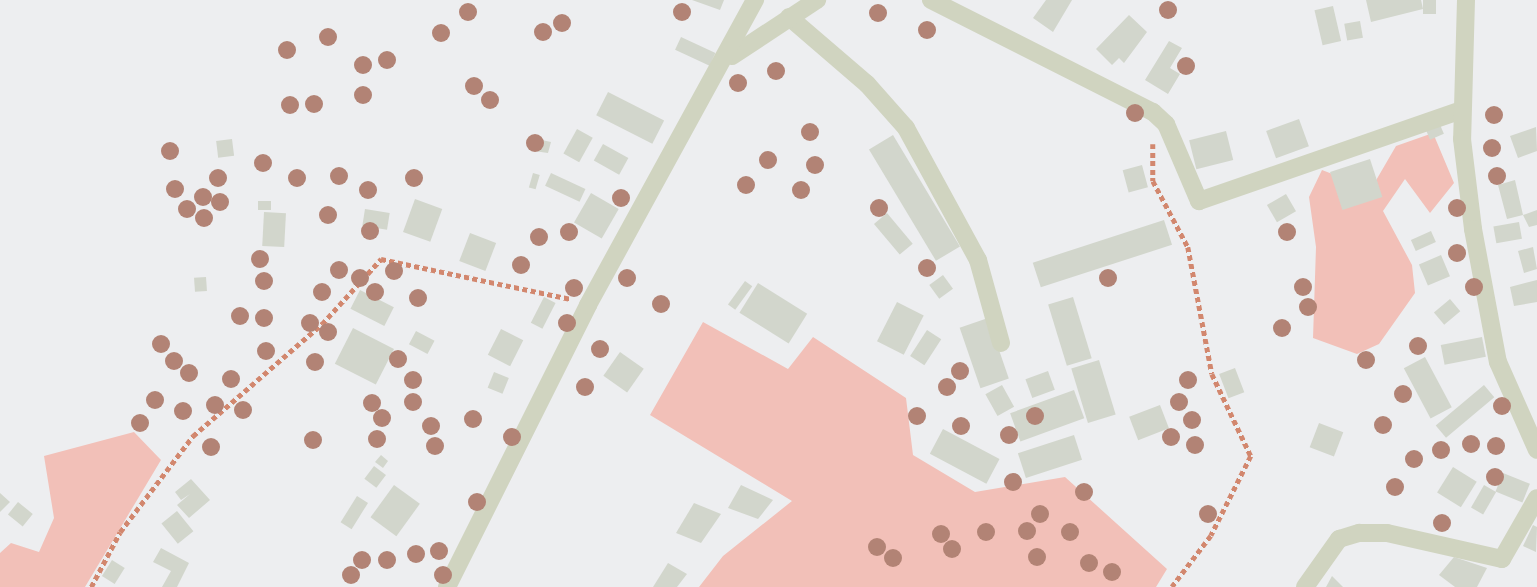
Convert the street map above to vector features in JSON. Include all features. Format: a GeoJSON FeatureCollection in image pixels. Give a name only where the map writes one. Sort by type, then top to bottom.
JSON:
{"type":"FeatureCollection","features":[{"type":"Feature","properties":{"kind":"street"},"geometry":{"type":"LineString","coordinates":[[447,587],[588,305],[728,60],[755,0]]}},
{"type":"Feature","properties":{"kind":"street"},"geometry":{"type":"LineString","coordinates":[[728,60],[817,0]]}},
{"type":"Feature","properties":{"kind":"street"},"geometry":{"type":"LineString","coordinates":[[931,0],[1153,112],[1166,124],[1199,201],[1462,110]]}},
{"type":"Feature","properties":{"kind":"street"},"geometry":{"type":"LineString","coordinates":[[1466,0],[1462,110],[1466,180],[1498,362],[1537,450]]}},
{"type":"Feature","properties":{"kind":"street"},"geometry":{"type":"LineString","coordinates":[[789,17],[867,84],[906,128],[978,260],[1001,343]]}},
{"type":"Feature","properties":{"kind":"street"},"geometry":{"type":"LineString","coordinates":[[1305,587],[1339,539],[1359,533],[1387,533],[1502,559],[1537,498]]}},
{"type":"Feature","properties":{"kind":"path"},"geometry":{"type":"LineString","coordinates":[[1153,112],[1153,181],[1188,247],[1212,374],[1251,456],[1211,536],[1171,587]]}},
{"type":"Feature","properties":{"kind":"path"},"geometry":{"type":"LineString","coordinates":[[91,587],[120,532],[193,436],[322,324],[381,259],[538,287],[588,305]]}},
{"type":"Feature","properties":{"kind":"shaded area"},"geometry":{"type":"Polygon","coordinates":[[[1433,133],[1454,183],[1430,213],[1405,179],[1383,211],[1412,265],[1415,293],[1379,344],[1357,354],[1313,338],[1316,247],[1309,197],[1322,170],[1371,189],[1396,146],[1433,133]]]}},
{"type":"Feature","properties":{"kind":"shaded area"},"geometry":{"type":"Polygon","coordinates":[[[703,322],[788,369],[813,337],[906,398],[913,455],[975,492],[1065,477],[1167,569],[1156,587],[699,587],[723,556],[792,501],[650,415],[703,322]]]}},
{"type":"Feature","properties":{"kind":"shaded area"},"geometry":{"type":"Polygon","coordinates":[[[134,432],[161,460],[85,587],[0,587],[0,553],[11,543],[39,552],[54,518],[44,456],[134,432]]]}},
{"type":"Feature","properties":{"kind":"building"},"geometry":{"type":"Polygon","coordinates":[[[692,0],[724,0],[720,10],[692,0]]]}},
{"type":"Feature","properties":{"kind":"building"},"geometry":{"type":"Polygon","coordinates":[[[1046,0],[1072,0],[1053,32],[1033,18],[1046,0]]]}},
{"type":"Feature","properties":{"kind":"building"},"geometry":{"type":"Polygon","coordinates":[[[1366,0],[1421,0],[1423,9],[1371,22],[1366,0]]]}},
{"type":"Feature","properties":{"kind":"building"},"geometry":{"type":"Polygon","coordinates":[[[1423,0],[1436,0],[1436,14],[1423,14],[1423,0]]]}},
{"type":"Feature","properties":{"kind":"building"},"geometry":{"type":"Polygon","coordinates":[[[1333,6],[1341,41],[1323,45],[1314,10],[1333,6]]]}},
{"type":"Feature","properties":{"kind":"building"},"geometry":{"type":"Polygon","coordinates":[[[1129,15],[1147,32],[1124,63],[1119,58],[1112,65],[1096,49],[1129,15]]]}},
{"type":"Feature","properties":{"kind":"building"},"geometry":{"type":"Polygon","coordinates":[[[1360,21],[1363,38],[1347,41],[1344,24],[1360,21]]]}},
{"type":"Feature","properties":{"kind":"building"},"geometry":{"type":"Polygon","coordinates":[[[681,37],[715,53],[710,66],[675,50],[681,37]]]}},
{"type":"Feature","properties":{"kind":"building"},"geometry":{"type":"Polygon","coordinates":[[[1169,41],[1182,48],[1170,68],[1180,74],[1168,94],[1145,80],[1169,41]]]}},
{"type":"Feature","properties":{"kind":"building"},"geometry":{"type":"Polygon","coordinates":[[[608,92],[664,121],[652,144],[596,115],[608,92]]]}},
{"type":"Feature","properties":{"kind":"building"},"geometry":{"type":"Polygon","coordinates":[[[1299,119],[1309,146],[1276,158],[1266,131],[1299,119]]]}},
{"type":"Feature","properties":{"kind":"building"},"geometry":{"type":"Polygon","coordinates":[[[1438,120],[1444,134],[1430,140],[1424,126],[1438,120]]]}},
{"type":"Feature","properties":{"kind":"building"},"geometry":{"type":"Polygon","coordinates":[[[1536,127],[1537,151],[1518,158],[1510,136],[1536,127]]]}},
{"type":"Feature","properties":{"kind":"building"},"geometry":{"type":"Polygon","coordinates":[[[577,129],[593,138],[579,162],[563,153],[577,129]]]}},
{"type":"Feature","properties":{"kind":"building"},"geometry":{"type":"Polygon","coordinates":[[[1226,131],[1233,160],[1196,169],[1189,140],[1226,131]]]}},
{"type":"Feature","properties":{"kind":"building"},"geometry":{"type":"Polygon","coordinates":[[[893,135],[960,246],[936,261],[869,149],[893,135]]]}},
{"type":"Feature","properties":{"kind":"building"},"geometry":{"type":"Polygon","coordinates":[[[232,139],[234,156],[218,158],[216,141],[232,139]]]}},
{"type":"Feature","properties":{"kind":"building"},"geometry":{"type":"Polygon","coordinates":[[[537,139],[551,142],[548,153],[534,151],[537,139]]]}},
{"type":"Feature","properties":{"kind":"building"},"geometry":{"type":"Polygon","coordinates":[[[603,144],[628,158],[619,175],[594,161],[603,144]]]}},
{"type":"Feature","properties":{"kind":"building"},"geometry":{"type":"Polygon","coordinates":[[[1370,159],[1382,197],[1342,210],[1330,172],[1370,159]]]}},
{"type":"Feature","properties":{"kind":"building"},"geometry":{"type":"Polygon","coordinates":[[[1142,165],[1148,187],[1129,192],[1123,170],[1142,165]]]}},
{"type":"Feature","properties":{"kind":"building"},"geometry":{"type":"Polygon","coordinates":[[[533,173],[540,175],[536,189],[529,187],[533,173]]]}},
{"type":"Feature","properties":{"kind":"building"},"geometry":{"type":"Polygon","coordinates":[[[551,173],[585,189],[580,202],[545,186],[551,173]]]}},
{"type":"Feature","properties":{"kind":"building"},"geometry":{"type":"Polygon","coordinates":[[[1515,180],[1523,215],[1507,219],[1498,185],[1515,180]]]}},
{"type":"Feature","properties":{"kind":"building"},"geometry":{"type":"Polygon","coordinates":[[[591,193],[619,209],[602,238],[574,222],[591,193]]]}},
{"type":"Feature","properties":{"kind":"building"},"geometry":{"type":"Polygon","coordinates":[[[1286,194],[1296,211],[1277,222],[1267,205],[1286,194]]]}},
{"type":"Feature","properties":{"kind":"building"},"geometry":{"type":"Polygon","coordinates":[[[415,199],[442,209],[430,242],[403,232],[415,199]]]}},
{"type":"Feature","properties":{"kind":"building"},"geometry":{"type":"Polygon","coordinates":[[[258,201],[271,201],[271,210],[258,210],[258,201]]]}},
{"type":"Feature","properties":{"kind":"building"},"geometry":{"type":"Polygon","coordinates":[[[365,209],[390,213],[387,230],[362,226],[365,209]]]}},
{"type":"Feature","properties":{"kind":"building"},"geometry":{"type":"Polygon","coordinates":[[[1537,210],[1537,225],[1529,227],[1523,215],[1537,210]]]}},
{"type":"Feature","properties":{"kind":"building"},"geometry":{"type":"Polygon","coordinates":[[[264,212],[286,213],[284,247],[262,246],[264,212]]]}},
{"type":"Feature","properties":{"kind":"building"},"geometry":{"type":"Polygon","coordinates":[[[887,213],[913,244],[900,255],[874,224],[887,213]]]}},
{"type":"Feature","properties":{"kind":"building"},"geometry":{"type":"Polygon","coordinates":[[[1164,220],[1172,245],[1041,287],[1033,263],[1164,220]]]}},
{"type":"Feature","properties":{"kind":"building"},"geometry":{"type":"Polygon","coordinates":[[[1519,222],[1522,239],[1496,243],[1493,227],[1519,222]]]}},
{"type":"Feature","properties":{"kind":"building"},"geometry":{"type":"Polygon","coordinates":[[[1431,231],[1436,242],[1416,251],[1411,240],[1431,231]]]}},
{"type":"Feature","properties":{"kind":"building"},"geometry":{"type":"Polygon","coordinates":[[[470,233],[496,243],[485,271],[459,261],[470,233]]]}},
{"type":"Feature","properties":{"kind":"building"},"geometry":{"type":"Polygon","coordinates":[[[1533,247],[1537,269],[1524,273],[1518,251],[1533,247]]]}},
{"type":"Feature","properties":{"kind":"building"},"geometry":{"type":"Polygon","coordinates":[[[1441,255],[1450,276],[1428,286],[1419,264],[1441,255]]]}},
{"type":"Feature","properties":{"kind":"building"},"geometry":{"type":"Polygon","coordinates":[[[943,275],[953,289],[939,299],[929,285],[943,275]]]}},
{"type":"Feature","properties":{"kind":"building"},"geometry":{"type":"Polygon","coordinates":[[[206,277],[207,291],[195,292],[194,278],[206,277]]]}},
{"type":"Feature","properties":{"kind":"building"},"geometry":{"type":"Polygon","coordinates":[[[1537,280],[1537,302],[1514,306],[1510,287],[1537,280]]]}},
{"type":"Feature","properties":{"kind":"building"},"geometry":{"type":"Polygon","coordinates":[[[745,281],[752,286],[735,310],[728,304],[745,281]]]}},
{"type":"Feature","properties":{"kind":"building"},"geometry":{"type":"Polygon","coordinates":[[[758,283],[807,314],[789,343],[739,313],[758,283]]]}},
{"type":"Feature","properties":{"kind":"building"},"geometry":{"type":"Polygon","coordinates":[[[360,290],[394,307],[384,326],[350,309],[360,290]]]}},
{"type":"Feature","properties":{"kind":"building"},"geometry":{"type":"Polygon","coordinates":[[[544,297],[556,303],[542,329],[531,323],[544,297]]]}},
{"type":"Feature","properties":{"kind":"building"},"geometry":{"type":"Polygon","coordinates":[[[1073,297],[1092,358],[1067,366],[1048,305],[1073,297]]]}},
{"type":"Feature","properties":{"kind":"building"},"geometry":{"type":"Polygon","coordinates":[[[1450,299],[1460,311],[1444,325],[1434,312],[1450,299]]]}},
{"type":"Feature","properties":{"kind":"building"},"geometry":{"type":"Polygon","coordinates":[[[897,302],[924,316],[904,355],[877,341],[897,302]]]}},
{"type":"Feature","properties":{"kind":"building"},"geometry":{"type":"Polygon","coordinates":[[[988,318],[1009,379],[980,388],[960,328],[988,318]]]}},
{"type":"Feature","properties":{"kind":"building"},"geometry":{"type":"Polygon","coordinates":[[[353,328],[394,349],[376,385],[335,364],[353,328]]]}},
{"type":"Feature","properties":{"kind":"building"},"geometry":{"type":"Polygon","coordinates":[[[501,329],[523,340],[510,366],[488,355],[501,329]]]}},
{"type":"Feature","properties":{"kind":"building"},"geometry":{"type":"Polygon","coordinates":[[[927,330],[941,339],[924,365],[910,356],[927,330]]]}},
{"type":"Feature","properties":{"kind":"building"},"geometry":{"type":"Polygon","coordinates":[[[416,331],[435,341],[427,354],[409,344],[416,331]]]}},
{"type":"Feature","properties":{"kind":"building"},"geometry":{"type":"Polygon","coordinates":[[[1482,337],[1486,357],[1445,365],[1441,345],[1482,337]]]}},
{"type":"Feature","properties":{"kind":"building"},"geometry":{"type":"Polygon","coordinates":[[[620,352],[644,369],[627,392],[603,376],[620,352]]]}},
{"type":"Feature","properties":{"kind":"building"},"geometry":{"type":"Polygon","coordinates":[[[1425,357],[1452,407],[1431,419],[1404,368],[1425,357]]]}},
{"type":"Feature","properties":{"kind":"building"},"geometry":{"type":"Polygon","coordinates":[[[1099,360],[1116,415],[1088,423],[1071,368],[1099,360]]]}},
{"type":"Feature","properties":{"kind":"building"},"geometry":{"type":"Polygon","coordinates":[[[1235,368],[1244,392],[1228,398],[1219,374],[1235,368]]]}},
{"type":"Feature","properties":{"kind":"building"},"geometry":{"type":"Polygon","coordinates":[[[1048,371],[1055,390],[1032,398],[1025,379],[1048,371]]]}},
{"type":"Feature","properties":{"kind":"building"},"geometry":{"type":"Polygon","coordinates":[[[494,372],[509,378],[502,394],[488,388],[494,372]]]}},
{"type":"Feature","properties":{"kind":"building"},"geometry":{"type":"Polygon","coordinates":[[[1002,385],[1014,407],[998,416],[985,394],[1002,385]]]}},
{"type":"Feature","properties":{"kind":"building"},"geometry":{"type":"Polygon","coordinates":[[[1484,385],[1494,397],[1446,438],[1436,425],[1484,385]]]}},
{"type":"Feature","properties":{"kind":"building"},"geometry":{"type":"Polygon","coordinates":[[[1074,390],[1084,418],[1020,441],[1010,413],[1074,390]]]}},
{"type":"Feature","properties":{"kind":"building"},"geometry":{"type":"Polygon","coordinates":[[[1160,405],[1169,428],[1138,440],[1129,417],[1160,405]]]}},
{"type":"Feature","properties":{"kind":"building"},"geometry":{"type":"Polygon","coordinates":[[[1319,423],[1343,432],[1334,457],[1310,447],[1319,423]]]}},
{"type":"Feature","properties":{"kind":"building"},"geometry":{"type":"Polygon","coordinates":[[[943,429],[1000,459],[986,484],[930,454],[943,429]]]}},
{"type":"Feature","properties":{"kind":"building"},"geometry":{"type":"Polygon","coordinates":[[[1074,435],[1082,460],[1026,478],[1018,453],[1074,435]]]}},
{"type":"Feature","properties":{"kind":"building"},"geometry":{"type":"Polygon","coordinates":[[[381,455],[388,461],[383,468],[375,462],[381,455]]]}},
{"type":"Feature","properties":{"kind":"building"},"geometry":{"type":"Polygon","coordinates":[[[374,466],[386,475],[376,488],[364,479],[374,466]]]}},
{"type":"Feature","properties":{"kind":"building"},"geometry":{"type":"Polygon","coordinates":[[[1453,467],[1477,482],[1461,507],[1437,492],[1453,467]]]}},
{"type":"Feature","properties":{"kind":"building"},"geometry":{"type":"Polygon","coordinates":[[[1503,473],[1530,484],[1522,502],[1496,492],[1503,473]]]}},
{"type":"Feature","properties":{"kind":"building"},"geometry":{"type":"Polygon","coordinates":[[[191,479],[210,500],[189,518],[177,505],[190,494],[181,500],[175,492],[191,479]]]}},
{"type":"Feature","properties":{"kind":"building"},"geometry":{"type":"Polygon","coordinates":[[[394,485],[420,504],[396,536],[370,517],[394,485]]]}},
{"type":"Feature","properties":{"kind":"building"},"geometry":{"type":"Polygon","coordinates":[[[741,485],[773,500],[758,519],[728,508],[741,485]]]}},
{"type":"Feature","properties":{"kind":"building"},"geometry":{"type":"Polygon","coordinates":[[[1484,485],[1496,492],[1483,515],[1471,508],[1484,485]]]}},
{"type":"Feature","properties":{"kind":"building"},"geometry":{"type":"Polygon","coordinates":[[[0,493],[10,502],[0,512],[0,493]]]}},
{"type":"Feature","properties":{"kind":"building"},"geometry":{"type":"Polygon","coordinates":[[[357,496],[368,503],[352,529],[341,522],[357,496]]]}},
{"type":"Feature","properties":{"kind":"building"},"geometry":{"type":"Polygon","coordinates":[[[18,502],[33,514],[23,526],[8,514],[18,502]]]}},
{"type":"Feature","properties":{"kind":"building"},"geometry":{"type":"Polygon","coordinates":[[[694,503],[721,514],[701,543],[676,533],[694,503]]]}},
{"type":"Feature","properties":{"kind":"building"},"geometry":{"type":"Polygon","coordinates":[[[177,511],[193,531],[178,544],[161,524],[177,511]]]}},
{"type":"Feature","properties":{"kind":"building"},"geometry":{"type":"Polygon","coordinates":[[[1533,525],[1537,527],[1536,552],[1523,546],[1533,525]]]}},
{"type":"Feature","properties":{"kind":"building"},"geometry":{"type":"Polygon","coordinates":[[[161,548],[189,563],[177,587],[162,587],[171,571],[153,562],[161,548]]]}},
{"type":"Feature","properties":{"kind":"building"},"geometry":{"type":"Polygon","coordinates":[[[1454,557],[1487,568],[1477,587],[1455,587],[1439,575],[1454,557]]]}},
{"type":"Feature","properties":{"kind":"building"},"geometry":{"type":"Polygon","coordinates":[[[112,560],[125,568],[115,584],[102,576],[112,560]]]}},
{"type":"Feature","properties":{"kind":"building"},"geometry":{"type":"Polygon","coordinates":[[[668,563],[687,574],[677,587],[653,587],[668,563]]]}},
{"type":"Feature","properties":{"kind":"building"},"geometry":{"type":"Polygon","coordinates":[[[1332,576],[1343,587],[1326,587],[1332,576]]]}}]}
